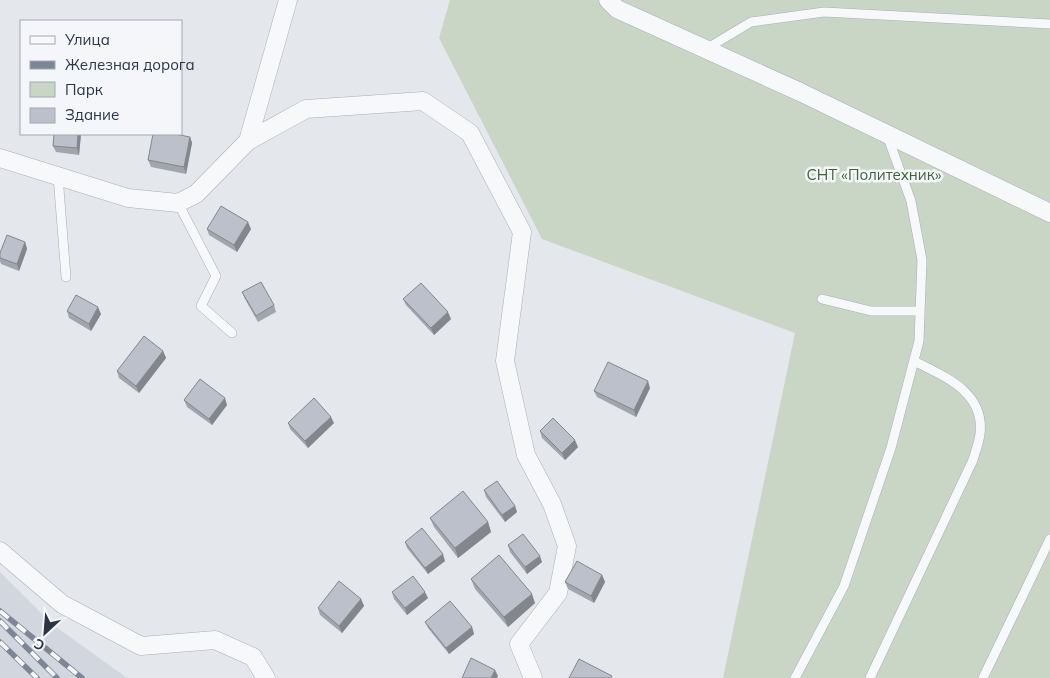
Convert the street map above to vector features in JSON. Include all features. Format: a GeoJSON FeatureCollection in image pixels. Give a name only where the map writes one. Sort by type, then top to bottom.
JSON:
{"type":"FeatureCollection","features":[{"type":"Feature","properties":{"kind":"street"},"geometry":{"type":"LineString","coordinates":[[248,141],[288,0]]}},
{"type":"Feature","properties":{"kind":"street"},"geometry":{"type":"LineString","coordinates":[[608,0],[617,9],[887,134],[1050,213]]}},
{"type":"Feature","properties":{"kind":"street"},"geometry":{"type":"LineString","coordinates":[[0,158],[128,198],[178,203],[196,194],[248,141],[306,109],[423,101],[470,134],[522,232],[505,362],[526,455],[552,504],[567,546],[558,593],[519,644],[533,678]]}},
{"type":"Feature","properties":{"kind":"street"},"geometry":{"type":"LineString","coordinates":[[0,551],[62,604],[141,646],[215,640],[253,657],[266,678]]}},
{"type":"Feature","properties":{"kind":"lane"},"geometry":{"type":"LineString","coordinates":[[706,49],[751,22],[824,12],[1050,24]]}},
{"type":"Feature","properties":{"kind":"lane"},"geometry":{"type":"LineString","coordinates":[[795,678],[844,586],[891,448],[919,341],[922,260],[912,201],[887,134]]}},
{"type":"Feature","properties":{"kind":"lane"},"geometry":{"type":"LineString","coordinates":[[58,176],[66,277]]}},
{"type":"Feature","properties":{"kind":"lane"},"geometry":{"type":"LineString","coordinates":[[178,203],[216,276],[202,306],[232,333]]}},
{"type":"Feature","properties":{"kind":"lane"},"geometry":{"type":"LineString","coordinates":[[822,299],[871,311],[920,311]]}},
{"type":"Feature","properties":{"kind":"lane"},"geometry":{"type":"LineString","coordinates":[[870,678],[973,460],[980,433],[977,404],[955,381],[914,362]]}},
{"type":"Feature","properties":{"kind":"lane"},"geometry":{"type":"LineString","coordinates":[[983,678],[1050,539]]}},
{"type":"Feature","properties":{"kind":"shaded area"},"geometry":{"type":"Polygon","coordinates":[[[0,572],[52,624],[127,678],[0,678],[0,572]]]}},
{"type":"Feature","properties":{"kind":"green space","name":"СНТ «Политехник»"},"geometry":{"type":"Polygon","coordinates":[[[450,0],[1050,0],[1050,678],[723,678],[795,333],[542,239],[439,38],[450,0]]]}},
{"type":"Feature","properties":{"kind":"building"},"geometry":{"type":"Polygon","coordinates":[[[54,135],[78,135],[77,148],[53,146],[54,135]]]}},
{"type":"Feature","properties":{"kind":"building"},"geometry":{"type":"Polygon","coordinates":[[[153,135],[190,137],[184,167],[148,160],[153,135]]]}},
{"type":"Feature","properties":{"kind":"building"},"geometry":{"type":"Polygon","coordinates":[[[221,206],[248,222],[234,245],[207,229],[221,206]]]}},
{"type":"Feature","properties":{"kind":"building"},"geometry":{"type":"Polygon","coordinates":[[[7,235],[25,242],[17,264],[0,258],[7,235]]]}},
{"type":"Feature","properties":{"kind":"building"},"geometry":{"type":"Polygon","coordinates":[[[261,282],[274,305],[256,316],[242,292],[261,282]]]}},
{"type":"Feature","properties":{"kind":"building"},"geometry":{"type":"Polygon","coordinates":[[[421,283],[448,312],[431,328],[403,299],[421,283]]]}},
{"type":"Feature","properties":{"kind":"building"},"geometry":{"type":"Polygon","coordinates":[[[76,295],[98,307],[89,324],[67,311],[76,295]]]}},
{"type":"Feature","properties":{"kind":"building"},"geometry":{"type":"Polygon","coordinates":[[[144,336],[163,351],[136,386],[117,371],[144,336]]]}},
{"type":"Feature","properties":{"kind":"building"},"geometry":{"type":"Polygon","coordinates":[[[608,362],[648,381],[634,410],[594,391],[608,362]]]}},
{"type":"Feature","properties":{"kind":"building"},"geometry":{"type":"Polygon","coordinates":[[[200,379],[225,398],[209,419],[184,400],[200,379]]]}},
{"type":"Feature","properties":{"kind":"building"},"geometry":{"type":"Polygon","coordinates":[[[314,398],[331,417],[305,441],[288,423],[314,398]]]}},
{"type":"Feature","properties":{"kind":"building"},"geometry":{"type":"Polygon","coordinates":[[[553,418],[575,440],[562,453],[540,431],[553,418]]]}},
{"type":"Feature","properties":{"kind":"building"},"geometry":{"type":"Polygon","coordinates":[[[497,481],[515,506],[502,515],[484,490],[497,481]]]}},
{"type":"Feature","properties":{"kind":"building"},"geometry":{"type":"Polygon","coordinates":[[[463,491],[488,522],[455,548],[430,518],[463,491]]]}},
{"type":"Feature","properties":{"kind":"building"},"geometry":{"type":"Polygon","coordinates":[[[422,528],[443,554],[425,568],[405,542],[422,528]]]}},
{"type":"Feature","properties":{"kind":"building"},"geometry":{"type":"Polygon","coordinates":[[[523,534],[540,556],[525,567],[508,545],[523,534]]]}},
{"type":"Feature","properties":{"kind":"building"},"geometry":{"type":"Polygon","coordinates":[[[499,555],[532,594],[504,617],[471,579],[499,555]]]}},
{"type":"Feature","properties":{"kind":"building"},"geometry":{"type":"Polygon","coordinates":[[[577,561],[602,575],[591,596],[565,582],[577,561]]]}},
{"type":"Feature","properties":{"kind":"building"},"geometry":{"type":"Polygon","coordinates":[[[413,576],[425,592],[405,608],[392,592],[413,576]]]}},
{"type":"Feature","properties":{"kind":"building"},"geometry":{"type":"Polygon","coordinates":[[[339,581],[361,599],[339,626],[318,608],[339,581]]]}},
{"type":"Feature","properties":{"kind":"building"},"geometry":{"type":"Polygon","coordinates":[[[450,601],[472,627],[446,648],[425,622],[450,601]]]}},
{"type":"Feature","properties":{"kind":"building"},"geometry":{"type":"Polygon","coordinates":[[[471,658],[495,670],[491,678],[462,678],[471,658]]]}},
{"type":"Feature","properties":{"kind":"building"},"geometry":{"type":"Polygon","coordinates":[[[579,659],[612,676],[611,678],[569,678],[579,659]]]}},
{"type":"Feature","properties":{"kind":"railway"},"geometry":{"type":"LineString","coordinates":[[0,611],[82,678]]}},
{"type":"Feature","properties":{"kind":"railway"},"geometry":{"type":"LineString","coordinates":[[0,621],[57,678]]}},
{"type":"Feature","properties":{"kind":"railway"},"geometry":{"type":"LineString","coordinates":[[0,642],[37,678]]}}]}
